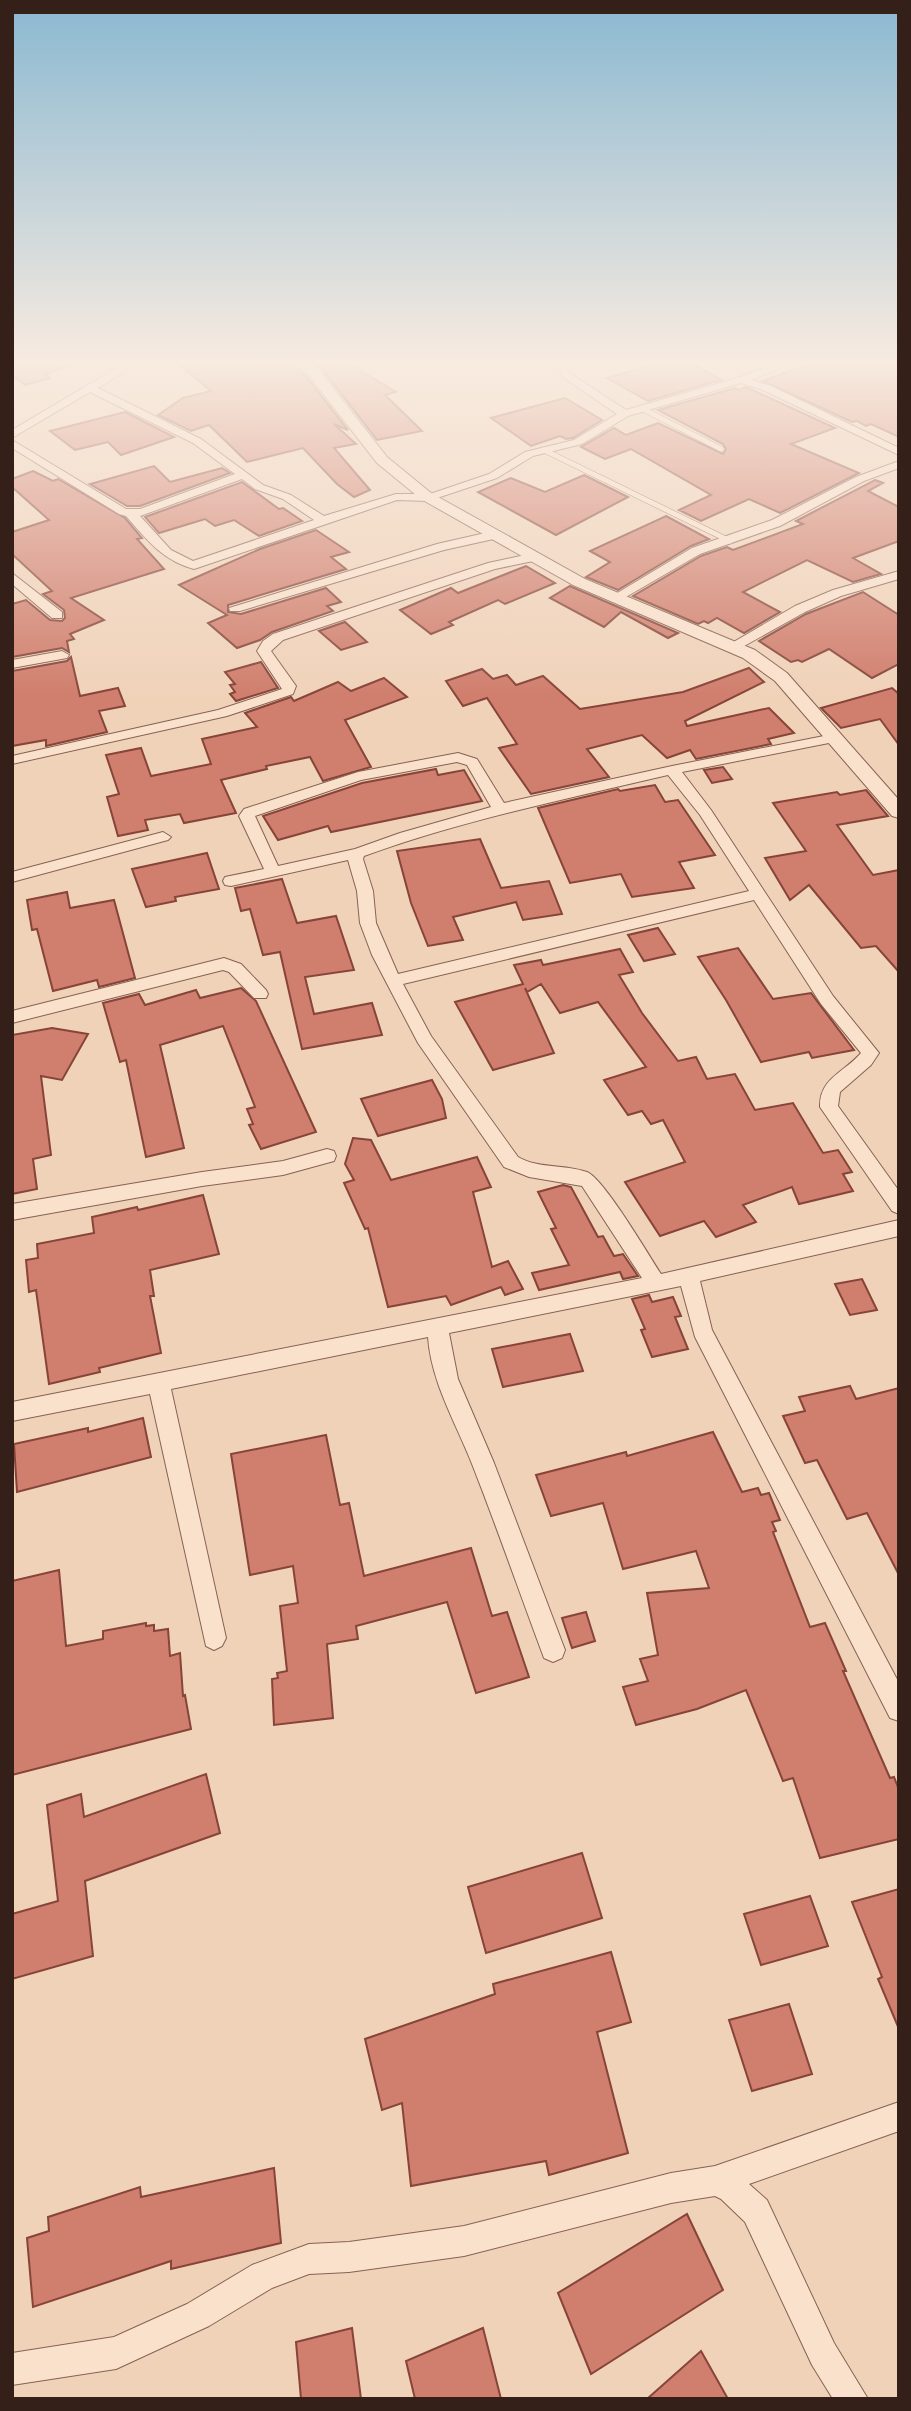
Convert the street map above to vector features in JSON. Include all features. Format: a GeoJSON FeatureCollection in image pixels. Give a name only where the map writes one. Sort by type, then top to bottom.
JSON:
{"type":"FeatureCollection","features":[{"type":"Feature","properties":{"kind":"street"},"geometry":{"type":"LineString","coordinates":[[58,472],[123,512],[131,514],[141,513],[243,475]]}},
{"type":"Feature","properties":{"kind":"street"},"geometry":{"type":"LineString","coordinates":[[238,472],[260,487],[287,496],[323,521]]}},
{"type":"Feature","properties":{"kind":"street"},"geometry":{"type":"LineString","coordinates":[[396,472],[427,497],[579,582],[768,665],[899,812]]}},
{"type":"Feature","properties":{"kind":"street"},"geometry":{"type":"LineString","coordinates":[[131,514],[170,556],[181,563],[194,565],[396,497],[427,497],[493,477],[501,472]]}},
{"type":"Feature","properties":{"kind":"street"},"geometry":{"type":"LineString","coordinates":[[615,597],[684,556],[776,523],[879,472]]}},
{"type":"Feature","properties":{"kind":"street"},"geometry":{"type":"LineString","coordinates":[[235,608],[442,547],[494,535]]}},
{"type":"Feature","properties":{"kind":"street"},"geometry":{"type":"LineString","coordinates":[[12,760],[222,713],[278,695],[288,691],[289,687],[264,651],[268,644],[278,637],[492,566],[534,557]]}},
{"type":"Feature","properties":{"kind":"street"},"geometry":{"type":"LineString","coordinates":[[732,647],[800,609],[837,593],[899,575]]}},
{"type":"Feature","properties":{"kind":"street"},"geometry":{"type":"LineString","coordinates":[[12,578],[57,615]]}},
{"type":"Feature","properties":{"kind":"street"},"geometry":{"type":"LineString","coordinates":[[12,664],[62,655]]}},
{"type":"Feature","properties":{"kind":"street"},"geometry":{"type":"LineString","coordinates":[[231,881],[359,853],[405,836],[500,809],[672,770],[834,738]]}},
{"type":"Feature","properties":{"kind":"street"},"geometry":{"type":"LineString","coordinates":[[272,870],[247,816],[249,812],[358,776],[458,757],[472,762],[500,809]]}},
{"type":"Feature","properties":{"kind":"street"},"geometry":{"type":"LineString","coordinates":[[672,770],[706,813],[827,1000],[870,1053],[867,1062],[830,1088],[827,1097],[829,1107],[899,1206]]}},
{"type":"Feature","properties":{"kind":"street"},"geometry":{"type":"LineString","coordinates":[[12,877],[163,837]]}},
{"type":"Feature","properties":{"kind":"street"},"geometry":{"type":"LineString","coordinates":[[359,853],[355,859],[365,891],[368,923],[380,954],[425,1039],[511,1162],[524,1168],[579,1175],[589,1181],[656,1283]]}},
{"type":"Feature","properties":{"kind":"street"},"geometry":{"type":"LineString","coordinates":[[395,980],[758,894]]}},
{"type":"Feature","properties":{"kind":"street"},"geometry":{"type":"LineString","coordinates":[[12,1017],[225,964],[235,968],[260,994]]}},
{"type":"Feature","properties":{"kind":"street"},"geometry":{"type":"LineString","coordinates":[[12,1212],[202,1179],[284,1168],[327,1156]]}},
{"type":"Feature","properties":{"kind":"street"},"geometry":{"type":"LineString","coordinates":[[12,1412],[159,1385],[438,1326],[689,1277],[899,1228]]}},
{"type":"Feature","properties":{"kind":"street"},"geometry":{"type":"LineString","coordinates":[[689,1277],[702,1331],[899,1709]]}},
{"type":"Feature","properties":{"kind":"street"},"geometry":{"type":"LineString","coordinates":[[438,1326],[438,1352],[449,1385],[482,1461],[553,1650]]}},
{"type":"Feature","properties":{"kind":"street"},"geometry":{"type":"LineString","coordinates":[[159,1385],[214,1638]]}},
{"type":"Feature","properties":{"kind":"street"},"geometry":{"type":"LineString","coordinates":[[12,2369],[116,2353],[198,2315],[263,2276],[309,2259],[349,2257],[464,2241],[671,2188],[715,2181],[899,2116]]}},
{"type":"Feature","properties":{"kind":"street"},"geometry":{"type":"LineString","coordinates":[[715,2181],[732,2188],[756,2211],[823,2354],[852,2399]]}},
{"type":"Feature","properties":{"kind":"lane"},"geometry":{"type":"LineString","coordinates":[[588,472],[730,541]]}},
{"type":"Feature","properties":{"kind":"building"},"geometry":{"type":"Polygon","coordinates":[[[34,472],[53,481],[58,479],[125,518],[142,538],[137,539],[164,569],[71,598],[104,620],[70,634],[74,639],[67,641],[69,652],[62,648],[12,657],[12,604],[26,600],[50,620],[62,621],[65,618],[64,610],[43,594],[52,591],[12,554],[12,532],[49,520],[12,487],[12,479],[34,472]]]}},
{"type":"Feature","properties":{"kind":"building"},"geometry":{"type":"Polygon","coordinates":[[[134,472],[160,472],[170,482],[209,472],[230,473],[140,506],[127,506],[90,484],[134,472]]]}},
{"type":"Feature","properties":{"kind":"building"},"geometry":{"type":"Polygon","coordinates":[[[325,472],[354,472],[370,490],[354,497],[325,472]]]}},
{"type":"Feature","properties":{"kind":"building"},"geometry":{"type":"Polygon","coordinates":[[[670,472],[859,473],[780,513],[749,499],[701,521],[679,510],[711,495],[670,472]]]}},
{"type":"Feature","properties":{"kind":"building"},"geometry":{"type":"Polygon","coordinates":[[[584,475],[628,497],[556,535],[478,492],[511,478],[545,492],[584,475]]]}},
{"type":"Feature","properties":{"kind":"building"},"geometry":{"type":"Polygon","coordinates":[[[875,480],[883,483],[868,491],[899,507],[899,541],[853,558],[881,574],[853,582],[807,560],[743,592],[780,612],[744,633],[717,618],[698,624],[633,596],[701,556],[727,547],[733,550],[803,524],[796,521],[875,480]]]}},
{"type":"Feature","properties":{"kind":"building"},"geometry":{"type":"Polygon","coordinates":[[[242,482],[279,509],[283,508],[302,521],[259,536],[234,520],[215,526],[205,519],[159,533],[145,517],[242,482]]]}},
{"type":"Feature","properties":{"kind":"building"},"geometry":{"type":"Polygon","coordinates":[[[666,516],[709,539],[691,546],[618,590],[586,577],[610,562],[590,551],[666,516]]]}},
{"type":"Feature","properties":{"kind":"building"},"geometry":{"type":"Polygon","coordinates":[[[316,530],[349,552],[331,557],[346,569],[228,605],[228,612],[241,614],[326,588],[341,602],[327,606],[333,611],[272,632],[260,640],[237,648],[208,623],[227,615],[179,585],[260,549],[316,530]]]}},
{"type":"Feature","properties":{"kind":"building"},"geometry":{"type":"Polygon","coordinates":[[[526,566],[555,583],[505,604],[498,600],[449,622],[453,625],[431,634],[400,610],[451,588],[458,593],[526,566]]]}},
{"type":"Feature","properties":{"kind":"building"},"geometry":{"type":"Polygon","coordinates":[[[570,586],[678,633],[668,638],[621,612],[604,627],[550,598],[570,586]]]}},
{"type":"Feature","properties":{"kind":"building"},"geometry":{"type":"Polygon","coordinates":[[[863,592],[899,615],[899,664],[872,678],[829,649],[802,662],[791,662],[759,641],[806,614],[863,592]]]}},
{"type":"Feature","properties":{"kind":"building"},"geometry":{"type":"Polygon","coordinates":[[[345,622],[367,642],[341,650],[319,631],[345,622]]]}},
{"type":"Feature","properties":{"kind":"building"},"geometry":{"type":"Polygon","coordinates":[[[71,657],[80,696],[118,688],[125,706],[99,711],[107,732],[46,746],[46,740],[12,746],[12,671],[67,661],[71,657]]]}},
{"type":"Feature","properties":{"kind":"building"},"geometry":{"type":"Polygon","coordinates":[[[261,662],[278,688],[236,701],[230,694],[235,692],[230,685],[235,684],[225,672],[261,662]]]}},
{"type":"Feature","properties":{"kind":"building"},"geometry":{"type":"Polygon","coordinates":[[[749,668],[764,682],[685,721],[687,726],[769,708],[794,733],[768,739],[771,744],[696,759],[690,750],[667,758],[642,735],[587,749],[609,777],[531,794],[499,748],[517,744],[487,698],[463,706],[446,681],[482,669],[493,679],[507,675],[516,685],[543,676],[580,709],[683,692],[749,668]]]}},
{"type":"Feature","properties":{"kind":"building"},"geometry":{"type":"Polygon","coordinates":[[[384,678],[407,697],[345,720],[371,767],[323,781],[310,757],[266,766],[267,769],[221,780],[236,813],[184,823],[180,814],[145,820],[148,830],[118,836],[107,797],[119,794],[106,755],[141,748],[151,776],[211,764],[202,739],[257,727],[245,713],[291,697],[294,701],[338,682],[351,691],[384,678]]]}},
{"type":"Feature","properties":{"kind":"building"},"geometry":{"type":"Polygon","coordinates":[[[892,688],[899,694],[899,745],[880,719],[841,728],[821,708],[892,688]]]}},
{"type":"Feature","properties":{"kind":"building"},"geometry":{"type":"Polygon","coordinates":[[[723,767],[732,779],[712,783],[704,770],[723,767]]]}},
{"type":"Feature","properties":{"kind":"building"},"geometry":{"type":"Polygon","coordinates":[[[436,769],[438,775],[464,770],[482,801],[331,832],[328,826],[278,840],[263,816],[362,783],[436,769]]]}},
{"type":"Feature","properties":{"kind":"building"},"geometry":{"type":"Polygon","coordinates":[[[655,785],[665,802],[678,800],[715,855],[679,862],[694,888],[632,897],[621,874],[570,883],[538,808],[618,789],[620,791],[655,785]]]}},
{"type":"Feature","properties":{"kind":"building"},"geometry":{"type":"Polygon","coordinates":[[[866,790],[888,816],[837,825],[873,875],[899,870],[899,972],[876,946],[861,948],[809,885],[790,900],[765,858],[806,851],[773,803],[866,790]]]}},
{"type":"Feature","properties":{"kind":"building"},"geometry":{"type":"Polygon","coordinates":[[[480,839],[501,888],[549,881],[562,914],[523,920],[516,902],[453,917],[463,940],[428,946],[411,903],[397,851],[480,839]]]}},
{"type":"Feature","properties":{"kind":"building"},"geometry":{"type":"Polygon","coordinates":[[[207,853],[219,889],[175,897],[176,901],[146,907],[132,869],[207,853]]]}},
{"type":"Feature","properties":{"kind":"building"},"geometry":{"type":"Polygon","coordinates":[[[282,879],[297,923],[336,916],[354,970],[305,977],[314,1014],[372,1003],[382,1035],[302,1049],[280,952],[263,955],[250,909],[241,911],[235,888],[282,879]]]}},
{"type":"Feature","properties":{"kind":"building"},"geometry":{"type":"Polygon","coordinates":[[[67,892],[70,908],[114,900],[135,978],[99,987],[97,980],[53,991],[37,929],[32,930],[27,900],[67,892]]]}},
{"type":"Feature","properties":{"kind":"building"},"geometry":{"type":"Polygon","coordinates":[[[658,928],[675,954],[644,961],[628,935],[658,928]]]}},
{"type":"Feature","properties":{"kind":"building"},"geometry":{"type":"Polygon","coordinates":[[[738,948],[773,999],[811,993],[854,1050],[812,1058],[809,1052],[761,1062],[698,957],[738,948]]]}},
{"type":"Feature","properties":{"kind":"building"},"geometry":{"type":"Polygon","coordinates":[[[620,949],[633,972],[619,975],[642,1013],[678,1061],[696,1057],[707,1079],[735,1074],[755,1110],[793,1103],[823,1153],[838,1150],[852,1172],[843,1174],[853,1191],[799,1204],[792,1187],[743,1205],[756,1222],[716,1237],[704,1221],[660,1236],[625,1182],[685,1162],[663,1120],[651,1124],[642,1111],[628,1115],[604,1080],[646,1067],[598,1002],[560,1013],[541,984],[527,992],[525,988],[554,1053],[493,1070],[455,1002],[523,984],[514,965],[541,960],[543,965],[620,949]]]}},
{"type":"Feature","properties":{"kind":"building"},"geometry":{"type":"Polygon","coordinates":[[[241,988],[256,1001],[316,1132],[261,1149],[249,1125],[253,1124],[247,1109],[255,1107],[223,1026],[160,1045],[184,1148],[146,1157],[126,1060],[120,1062],[103,1003],[139,994],[145,1005],[196,990],[200,998],[241,988]]]}},
{"type":"Feature","properties":{"kind":"building"},"geometry":{"type":"Polygon","coordinates":[[[52,1028],[88,1034],[62,1080],[41,1076],[51,1155],[33,1159],[37,1189],[12,1194],[12,1035],[52,1028]]]}},
{"type":"Feature","properties":{"kind":"building"},"geometry":{"type":"Polygon","coordinates":[[[432,1080],[442,1099],[446,1118],[378,1136],[361,1099],[432,1080]]]}},
{"type":"Feature","properties":{"kind":"building"},"geometry":{"type":"Polygon","coordinates":[[[353,1138],[371,1140],[391,1180],[477,1157],[491,1187],[473,1192],[492,1267],[508,1261],[523,1289],[505,1295],[501,1287],[451,1305],[446,1296],[388,1307],[368,1228],[365,1229],[344,1183],[354,1180],[345,1164],[353,1138]]]}},
{"type":"Feature","properties":{"kind":"building"},"geometry":{"type":"Polygon","coordinates":[[[563,1185],[571,1187],[598,1237],[603,1236],[614,1256],[623,1254],[638,1276],[623,1279],[620,1272],[539,1290],[532,1273],[569,1265],[551,1229],[556,1228],[538,1192],[563,1185]]]}},
{"type":"Feature","properties":{"kind":"building"},"geometry":{"type":"Polygon","coordinates":[[[203,1195],[219,1254],[150,1270],[154,1296],[150,1296],[161,1353],[49,1384],[36,1290],[29,1292],[26,1260],[38,1258],[37,1244],[94,1233],[92,1217],[203,1195]]]}},
{"type":"Feature","properties":{"kind":"building"},"geometry":{"type":"Polygon","coordinates":[[[862,1279],[877,1310],[850,1315],[835,1284],[862,1279]]]}},
{"type":"Feature","properties":{"kind":"building"},"geometry":{"type":"Polygon","coordinates":[[[649,1295],[652,1302],[673,1297],[681,1316],[675,1317],[688,1349],[652,1357],[641,1330],[645,1329],[632,1299],[649,1295]]]}},
{"type":"Feature","properties":{"kind":"building"},"geometry":{"type":"Polygon","coordinates":[[[570,1334],[583,1371],[503,1387],[492,1349],[570,1334]]]}},
{"type":"Feature","properties":{"kind":"building"},"geometry":{"type":"Polygon","coordinates":[[[850,1386],[856,1399],[899,1388],[899,1575],[867,1513],[847,1519],[817,1460],[805,1463],[783,1416],[805,1411],[799,1397],[850,1386]]]}},
{"type":"Feature","properties":{"kind":"building"},"geometry":{"type":"Polygon","coordinates":[[[143,1418],[151,1457],[17,1492],[14,1444],[88,1428],[88,1432],[143,1418]]]}},
{"type":"Feature","properties":{"kind":"building"},"geometry":{"type":"Polygon","coordinates":[[[713,1432],[742,1492],[758,1488],[761,1495],[769,1493],[780,1520],[772,1522],[776,1531],[773,1532],[810,1627],[825,1623],[890,1778],[894,1777],[899,1790],[899,1839],[820,1858],[793,1778],[783,1781],[746,1690],[697,1709],[636,1725],[623,1687],[648,1681],[640,1659],[658,1655],[647,1593],[709,1588],[696,1551],[623,1569],[603,1503],[551,1516],[536,1475],[626,1452],[627,1456],[713,1432]]]}},
{"type":"Feature","properties":{"kind":"building"},"geometry":{"type":"Polygon","coordinates":[[[326,1435],[340,1505],[349,1503],[364,1576],[471,1548],[492,1616],[507,1612],[529,1677],[476,1693],[447,1602],[356,1626],[358,1639],[327,1644],[333,1718],[274,1725],[272,1679],[278,1678],[277,1673],[287,1671],[280,1606],[298,1603],[293,1566],[250,1575],[231,1454],[326,1435]]]}},
{"type":"Feature","properties":{"kind":"building"},"geometry":{"type":"Polygon","coordinates":[[[59,1570],[66,1646],[103,1639],[103,1631],[146,1623],[146,1626],[154,1625],[154,1631],[168,1629],[170,1656],[180,1653],[183,1696],[185,1695],[191,1729],[12,1775],[12,1581],[59,1570]]]}},
{"type":"Feature","properties":{"kind":"building"},"geometry":{"type":"Polygon","coordinates":[[[586,1612],[595,1641],[572,1648],[562,1618],[586,1612]]]}},
{"type":"Feature","properties":{"kind":"building"},"geometry":{"type":"Polygon","coordinates":[[[206,1774],[220,1833],[85,1881],[93,1956],[12,1979],[12,1914],[58,1901],[47,1805],[81,1794],[84,1817],[206,1774]]]}},
{"type":"Feature","properties":{"kind":"building"},"geometry":{"type":"Polygon","coordinates":[[[582,1853],[602,1918],[486,1953],[468,1887],[582,1853]]]}},
{"type":"Feature","properties":{"kind":"building"},"geometry":{"type":"Polygon","coordinates":[[[899,1889],[899,2029],[878,1979],[882,1977],[852,1902],[899,1889]]]}},
{"type":"Feature","properties":{"kind":"building"},"geometry":{"type":"Polygon","coordinates":[[[810,1896],[828,1946],[761,1965],[744,1914],[810,1896]]]}},
{"type":"Feature","properties":{"kind":"building"},"geometry":{"type":"Polygon","coordinates":[[[611,1952],[631,2022],[597,2032],[628,2153],[549,2175],[546,2161],[411,2186],[402,2103],[382,2110],[365,2039],[495,1994],[493,1984],[611,1952]]]}},
{"type":"Feature","properties":{"kind":"building"},"geometry":{"type":"Polygon","coordinates":[[[789,2004],[812,2074],[752,2091],[729,2020],[789,2004]]]}},
{"type":"Feature","properties":{"kind":"building"},"geometry":{"type":"Polygon","coordinates":[[[274,2168],[281,2243],[171,2269],[171,2261],[33,2307],[27,2238],[49,2231],[48,2217],[140,2187],[141,2197],[274,2168]]]}},
{"type":"Feature","properties":{"kind":"building"},"geometry":{"type":"Polygon","coordinates":[[[687,2214],[723,2290],[591,2374],[558,2293],[687,2214]]]}},
{"type":"Feature","properties":{"kind":"building"},"geometry":{"type":"Polygon","coordinates":[[[352,2328],[361,2399],[301,2399],[296,2342],[352,2328]]]}},
{"type":"Feature","properties":{"kind":"building"},"geometry":{"type":"Polygon","coordinates":[[[483,2328],[501,2399],[415,2399],[406,2361],[483,2328]]]}},
{"type":"Feature","properties":{"kind":"building"},"geometry":{"type":"Polygon","coordinates":[[[701,2351],[728,2399],[647,2399],[701,2351]]]}}]}
